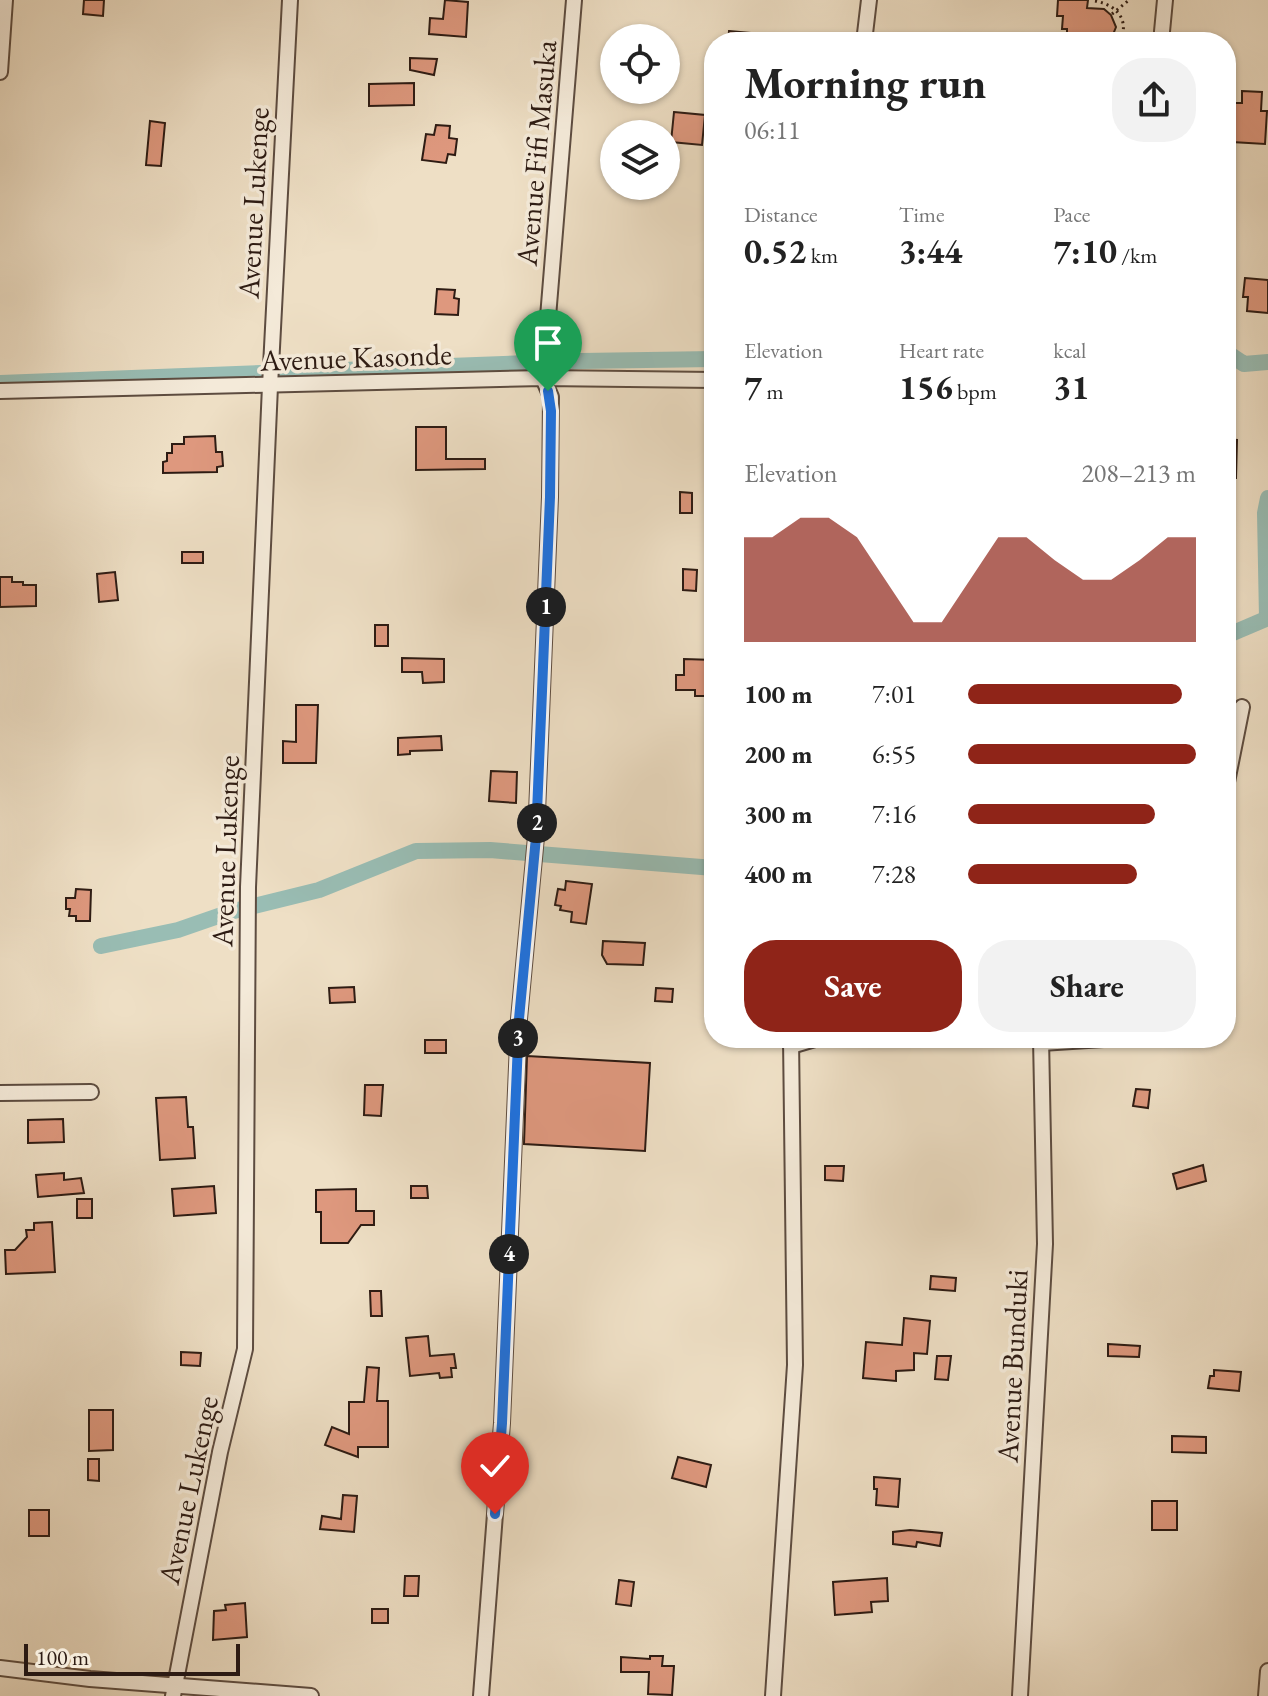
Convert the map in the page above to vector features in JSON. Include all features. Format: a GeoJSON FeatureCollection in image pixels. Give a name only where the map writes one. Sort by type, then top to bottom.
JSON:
{"type":"FeatureCollection","features":[{"type":"Feature","properties":{"kind":"street"},"geometry":{"type":"LineString","coordinates":[[0,72],[5,0]]}},
{"type":"Feature","properties":{"kind":"street","name":"Avenue Lukenge"},"geometry":{"type":"LineString","coordinates":[[173,1690],[220,1452],[245,1349],[248,887],[290,0]]}},
{"type":"Feature","properties":{"kind":"street","name":"Avenue Fifi Masuka"},"geometry":{"type":"LineString","coordinates":[[481,1696],[502,1423],[519,1019],[536,837],[550,497],[551,397],[543,378],[574,0]]}},
{"type":"Feature","properties":{"kind":"street"},"geometry":{"type":"LineString","coordinates":[[865,32],[869,0]]}},
{"type":"Feature","properties":{"kind":"street"},"geometry":{"type":"LineString","coordinates":[[1162,32],[1165,0]]}},
{"type":"Feature","properties":{"kind":"street","name":"Avenue Kasonde"},"geometry":{"type":"LineString","coordinates":[[0,391],[543,378],[704,380]]}},
{"type":"Feature","properties":{"kind":"street"},"geometry":{"type":"LineString","coordinates":[[1236,737],[1242,707]]}},
{"type":"Feature","properties":{"kind":"street"},"geometry":{"type":"LineString","coordinates":[[773,1696],[795,1365],[791,1048]]}},
{"type":"Feature","properties":{"kind":"street","name":"Avenue Bunduki"},"geometry":{"type":"LineString","coordinates":[[1020,1696],[1045,1244],[1041,1048]]}},
{"type":"Feature","properties":{"kind":"street"},"geometry":{"type":"LineString","coordinates":[[0,1093],[91,1092]]}},
{"type":"Feature","properties":{"kind":"street"},"geometry":{"type":"LineString","coordinates":[[0,1668],[173,1690],[311,1696]]}},
{"type":"Feature","properties":{"kind":"street"},"geometry":{"type":"LineString","coordinates":[[1266,1696],[1268,1671]]}},
{"type":"Feature","properties":{"kind":"path"},"geometry":{"type":"LineString","coordinates":[[1112,14],[1129,0]]}},
{"type":"Feature","properties":{"kind":"path"},"geometry":{"type":"LineString","coordinates":[[1095,1],[1109,3],[1117,10],[1123,20],[1124,32]]}},
{"type":"Feature","properties":{"kind":"building"},"geometry":{"type":"Polygon","coordinates":[[[84,0],[104,0],[103,16],[83,14],[84,0]]]}},
{"type":"Feature","properties":{"kind":"building"},"geometry":{"type":"Polygon","coordinates":[[[445,0],[468,2],[466,37],[429,34],[430,18],[443,19],[445,0]]]}},
{"type":"Feature","properties":{"kind":"building"},"geometry":{"type":"Polygon","coordinates":[[[1058,0],[1088,0],[1087,8],[1104,9],[1111,15],[1116,27],[1114,32],[1067,32],[1067,29],[1062,29],[1063,16],[1057,16],[1058,0]]]}},
{"type":"Feature","properties":{"kind":"building"},"geometry":{"type":"Polygon","coordinates":[[[410,58],[437,59],[434,75],[410,70],[410,58]]]}},
{"type":"Feature","properties":{"kind":"building"},"geometry":{"type":"Polygon","coordinates":[[[414,83],[414,105],[369,106],[369,84],[414,83]]]}},
{"type":"Feature","properties":{"kind":"building"},"geometry":{"type":"Polygon","coordinates":[[[1242,91],[1262,92],[1261,111],[1267,111],[1265,144],[1236,142],[1236,103],[1242,103],[1242,91]]]}},
{"type":"Feature","properties":{"kind":"building"},"geometry":{"type":"Polygon","coordinates":[[[674,112],[704,115],[702,145],[680,143],[680,120],[673,120],[674,112]]]}},
{"type":"Feature","properties":{"kind":"building"},"geometry":{"type":"Polygon","coordinates":[[[150,121],[165,123],[161,166],[146,165],[150,121]]]}},
{"type":"Feature","properties":{"kind":"building"},"geometry":{"type":"Polygon","coordinates":[[[436,125],[450,126],[449,138],[457,139],[455,155],[448,154],[446,163],[422,160],[426,134],[434,135],[436,125]]]}},
{"type":"Feature","properties":{"kind":"building"},"geometry":{"type":"Polygon","coordinates":[[[1245,278],[1268,280],[1268,313],[1247,311],[1248,297],[1243,297],[1245,278]]]}},
{"type":"Feature","properties":{"kind":"building"},"geometry":{"type":"Polygon","coordinates":[[[437,289],[455,290],[454,298],[459,299],[458,315],[435,314],[437,289]]]}},
{"type":"Feature","properties":{"kind":"building"},"geometry":{"type":"Polygon","coordinates":[[[416,427],[446,427],[446,459],[485,459],[485,469],[416,470],[416,427]]]}},
{"type":"Feature","properties":{"kind":"building"},"geometry":{"type":"Polygon","coordinates":[[[215,436],[216,452],[222,452],[223,466],[217,467],[217,472],[163,473],[163,462],[167,461],[167,453],[172,453],[172,444],[184,444],[184,437],[215,436]]]}},
{"type":"Feature","properties":{"kind":"building"},"geometry":{"type":"Polygon","coordinates":[[[680,492],[692,493],[692,513],[680,513],[680,492]]]}},
{"type":"Feature","properties":{"kind":"building"},"geometry":{"type":"Polygon","coordinates":[[[182,552],[203,552],[203,563],[182,563],[182,552]]]}},
{"type":"Feature","properties":{"kind":"building"},"geometry":{"type":"Polygon","coordinates":[[[683,569],[697,570],[696,591],[683,590],[683,569]]]}},
{"type":"Feature","properties":{"kind":"building"},"geometry":{"type":"Polygon","coordinates":[[[115,572],[118,600],[99,602],[97,574],[115,572]]]}},
{"type":"Feature","properties":{"kind":"building"},"geometry":{"type":"Polygon","coordinates":[[[0,577],[12,577],[12,582],[23,582],[23,585],[36,585],[36,606],[0,607],[0,577]]]}},
{"type":"Feature","properties":{"kind":"building"},"geometry":{"type":"Polygon","coordinates":[[[375,625],[388,625],[388,646],[375,646],[375,625]]]}},
{"type":"Feature","properties":{"kind":"building"},"geometry":{"type":"Polygon","coordinates":[[[402,658],[444,659],[444,682],[423,683],[422,672],[402,672],[402,658]]]}},
{"type":"Feature","properties":{"kind":"building"},"geometry":{"type":"Polygon","coordinates":[[[684,659],[704,660],[704,696],[695,696],[695,690],[676,690],[676,675],[684,675],[684,659]]]}},
{"type":"Feature","properties":{"kind":"building"},"geometry":{"type":"Polygon","coordinates":[[[296,705],[318,705],[316,763],[283,763],[283,741],[296,742],[296,705]]]}},
{"type":"Feature","properties":{"kind":"building"},"geometry":{"type":"Polygon","coordinates":[[[441,736],[442,750],[410,751],[410,754],[398,755],[398,738],[441,736]]]}},
{"type":"Feature","properties":{"kind":"building"},"geometry":{"type":"Polygon","coordinates":[[[491,771],[517,772],[516,803],[489,801],[491,771]]]}},
{"type":"Feature","properties":{"kind":"building"},"geometry":{"type":"Polygon","coordinates":[[[566,881],[592,884],[586,924],[571,922],[572,912],[560,910],[561,906],[555,905],[558,889],[565,890],[566,881]]]}},
{"type":"Feature","properties":{"kind":"building"},"geometry":{"type":"Polygon","coordinates":[[[76,889],[91,890],[90,921],[76,921],[76,916],[69,916],[66,898],[75,898],[76,889]]]}},
{"type":"Feature","properties":{"kind":"building"},"geometry":{"type":"Polygon","coordinates":[[[603,941],[645,943],[643,965],[607,964],[602,955],[603,941]]]}},
{"type":"Feature","properties":{"kind":"building"},"geometry":{"type":"Polygon","coordinates":[[[354,987],[355,1002],[330,1003],[329,988],[354,987]]]}},
{"type":"Feature","properties":{"kind":"building"},"geometry":{"type":"Polygon","coordinates":[[[656,988],[673,989],[672,1002],[655,1001],[656,988]]]}},
{"type":"Feature","properties":{"kind":"building"},"geometry":{"type":"Polygon","coordinates":[[[425,1040],[446,1040],[446,1053],[425,1053],[425,1040]]]}},
{"type":"Feature","properties":{"kind":"building"},"geometry":{"type":"Polygon","coordinates":[[[527,1056],[650,1063],[645,1151],[524,1144],[527,1056]]]}},
{"type":"Feature","properties":{"kind":"building"},"geometry":{"type":"Polygon","coordinates":[[[365,1085],[383,1085],[381,1116],[364,1115],[365,1085]]]}},
{"type":"Feature","properties":{"kind":"building"},"geometry":{"type":"Polygon","coordinates":[[[1136,1089],[1150,1090],[1148,1108],[1133,1106],[1136,1089]]]}},
{"type":"Feature","properties":{"kind":"building"},"geometry":{"type":"Polygon","coordinates":[[[186,1097],[188,1127],[193,1127],[195,1158],[160,1160],[156,1098],[186,1097]]]}},
{"type":"Feature","properties":{"kind":"building"},"geometry":{"type":"Polygon","coordinates":[[[63,1119],[64,1142],[28,1143],[28,1120],[63,1119]]]}},
{"type":"Feature","properties":{"kind":"building"},"geometry":{"type":"Polygon","coordinates":[[[1203,1165],[1206,1181],[1177,1189],[1173,1174],[1203,1165]]]}},
{"type":"Feature","properties":{"kind":"building"},"geometry":{"type":"Polygon","coordinates":[[[825,1166],[844,1166],[843,1181],[825,1180],[825,1166]]]}},
{"type":"Feature","properties":{"kind":"building"},"geometry":{"type":"Polygon","coordinates":[[[64,1173],[64,1180],[81,1178],[84,1193],[38,1197],[36,1175],[64,1173]]]}},
{"type":"Feature","properties":{"kind":"building"},"geometry":{"type":"Polygon","coordinates":[[[214,1186],[216,1213],[174,1216],[172,1189],[214,1186]]]}},
{"type":"Feature","properties":{"kind":"building"},"geometry":{"type":"Polygon","coordinates":[[[411,1186],[427,1186],[428,1198],[411,1198],[411,1186]]]}},
{"type":"Feature","properties":{"kind":"building"},"geometry":{"type":"Polygon","coordinates":[[[356,1189],[356,1211],[374,1211],[374,1225],[361,1225],[348,1243],[321,1243],[321,1212],[316,1212],[316,1190],[356,1189]]]}},
{"type":"Feature","properties":{"kind":"building"},"geometry":{"type":"Polygon","coordinates":[[[77,1199],[92,1199],[92,1218],[77,1218],[77,1199]]]}},
{"type":"Feature","properties":{"kind":"building"},"geometry":{"type":"Polygon","coordinates":[[[52,1222],[55,1272],[6,1274],[5,1250],[15,1250],[27,1237],[26,1230],[34,1230],[34,1223],[52,1222]]]}},
{"type":"Feature","properties":{"kind":"building"},"geometry":{"type":"Polygon","coordinates":[[[931,1276],[956,1278],[955,1291],[930,1289],[931,1276]]]}},
{"type":"Feature","properties":{"kind":"building"},"geometry":{"type":"Polygon","coordinates":[[[370,1291],[381,1291],[382,1316],[371,1316],[370,1291]]]}},
{"type":"Feature","properties":{"kind":"building"},"geometry":{"type":"Polygon","coordinates":[[[904,1318],[930,1321],[927,1354],[914,1353],[914,1370],[896,1371],[896,1381],[863,1378],[866,1342],[902,1345],[904,1318]]]}},
{"type":"Feature","properties":{"kind":"building"},"geometry":{"type":"Polygon","coordinates":[[[428,1336],[430,1356],[454,1354],[456,1368],[451,1368],[452,1377],[440,1378],[439,1373],[410,1376],[406,1338],[428,1336]]]}},
{"type":"Feature","properties":{"kind":"building"},"geometry":{"type":"Polygon","coordinates":[[[1108,1344],[1140,1346],[1139,1357],[1108,1356],[1108,1344]]]}},
{"type":"Feature","properties":{"kind":"building"},"geometry":{"type":"Polygon","coordinates":[[[181,1352],[201,1353],[200,1366],[181,1365],[181,1352]]]}},
{"type":"Feature","properties":{"kind":"building"},"geometry":{"type":"Polygon","coordinates":[[[937,1356],[951,1356],[948,1380],[935,1379],[937,1356]]]}},
{"type":"Feature","properties":{"kind":"building"},"geometry":{"type":"Polygon","coordinates":[[[367,1367],[379,1368],[377,1401],[388,1401],[388,1447],[358,1447],[358,1457],[325,1445],[332,1427],[349,1434],[349,1402],[364,1402],[367,1367]]]}},
{"type":"Feature","properties":{"kind":"building"},"geometry":{"type":"Polygon","coordinates":[[[1214,1370],[1241,1372],[1239,1391],[1208,1388],[1214,1370]]]}},
{"type":"Feature","properties":{"kind":"building"},"geometry":{"type":"Polygon","coordinates":[[[89,1410],[113,1410],[113,1450],[89,1451],[89,1410]]]}},
{"type":"Feature","properties":{"kind":"building"},"geometry":{"type":"Polygon","coordinates":[[[1172,1436],[1206,1437],[1206,1453],[1172,1452],[1172,1436]]]}},
{"type":"Feature","properties":{"kind":"building"},"geometry":{"type":"Polygon","coordinates":[[[678,1457],[711,1465],[706,1487],[672,1478],[678,1457]]]}},
{"type":"Feature","properties":{"kind":"building"},"geometry":{"type":"Polygon","coordinates":[[[88,1459],[99,1459],[99,1481],[88,1480],[88,1459]]]}},
{"type":"Feature","properties":{"kind":"building"},"geometry":{"type":"Polygon","coordinates":[[[874,1477],[900,1479],[898,1507],[876,1505],[874,1477]]]}},
{"type":"Feature","properties":{"kind":"building"},"geometry":{"type":"Polygon","coordinates":[[[343,1495],[357,1496],[354,1532],[320,1529],[322,1516],[341,1519],[343,1495]]]}},
{"type":"Feature","properties":{"kind":"building"},"geometry":{"type":"Polygon","coordinates":[[[1152,1501],[1177,1501],[1177,1530],[1152,1530],[1152,1501]]]}},
{"type":"Feature","properties":{"kind":"building"},"geometry":{"type":"Polygon","coordinates":[[[29,1510],[49,1510],[49,1536],[29,1536],[29,1510]]]}},
{"type":"Feature","properties":{"kind":"building"},"geometry":{"type":"Polygon","coordinates":[[[893,1532],[942,1533],[940,1546],[917,1542],[916,1547],[893,1544],[893,1532]]]}},
{"type":"Feature","properties":{"kind":"building"},"geometry":{"type":"Polygon","coordinates":[[[405,1576],[419,1576],[418,1596],[404,1596],[405,1576]]]}},
{"type":"Feature","properties":{"kind":"building"},"geometry":{"type":"Polygon","coordinates":[[[887,1578],[888,1601],[871,1602],[872,1612],[835,1615],[833,1582],[887,1578]]]}},
{"type":"Feature","properties":{"kind":"building"},"geometry":{"type":"Polygon","coordinates":[[[619,1580],[634,1582],[631,1606],[616,1604],[619,1580]]]}},
{"type":"Feature","properties":{"kind":"building"},"geometry":{"type":"Polygon","coordinates":[[[245,1603],[247,1637],[213,1640],[214,1611],[226,1610],[225,1605],[245,1603]]]}},
{"type":"Feature","properties":{"kind":"building"},"geometry":{"type":"Polygon","coordinates":[[[372,1609],[388,1609],[388,1623],[372,1623],[372,1609]]]}},
{"type":"Feature","properties":{"kind":"building"},"geometry":{"type":"Polygon","coordinates":[[[650,1656],[663,1656],[662,1666],[674,1666],[672,1695],[648,1694],[649,1672],[621,1672],[621,1657],[650,1659],[650,1656]]]}},
{"type":"Feature","properties":{"kind":"waterway"},"geometry":{"type":"LineString","coordinates":[[0,383],[704,359]]}},
{"type":"Feature","properties":{"kind":"waterway"},"geometry":{"type":"LineString","coordinates":[[1236,359],[1244,364],[1268,362]]}},
{"type":"Feature","properties":{"kind":"waterway"},"geometry":{"type":"LineString","coordinates":[[1267,618],[1265,513],[1268,498]]}},
{"type":"Feature","properties":{"kind":"waterway"},"geometry":{"type":"LineString","coordinates":[[1236,632],[1268,618]]}},
{"type":"Feature","properties":{"kind":"waterway"},"geometry":{"type":"LineString","coordinates":[[101,946],[178,930],[230,912],[319,890],[416,851],[490,850],[704,867]]}},
{"type":"Feature","properties":{"kind":"route"},"geometry":{"type":"LineString","coordinates":[[495,1514],[502,1423],[519,1019],[536,837],[550,497],[551,397],[548,391]]}}]}
